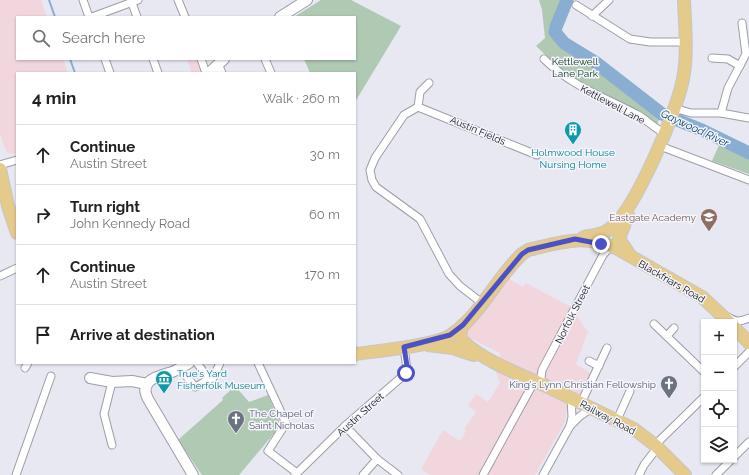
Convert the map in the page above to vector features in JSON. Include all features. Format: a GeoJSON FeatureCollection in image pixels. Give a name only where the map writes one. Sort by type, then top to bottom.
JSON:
{"type":"FeatureCollection","features":[{"type":"Feature","properties":{"kind":"main road"},"geometry":{"type":"LineString","coordinates":[[356,354],[416,345],[446,337],[463,325],[522,254],[528,250],[575,239],[596,236],[607,231],[618,222],[633,198],[660,146],[683,80],[686,42],[684,0]]}},
{"type":"Feature","properties":{"kind":"main road"},"geometry":{"type":"LineString","coordinates":[[0,169],[8,206],[16,230]]}},
{"type":"Feature","properties":{"kind":"main road"},"geometry":{"type":"LineString","coordinates":[[633,198],[619,239],[624,249],[635,260]]}},
{"type":"Feature","properties":{"kind":"main road"},"geometry":{"type":"LineString","coordinates":[[575,239],[611,246]]}},
{"type":"Feature","properties":{"kind":"main road","name":"Blackfriars Road"},"geometry":{"type":"LineString","coordinates":[[611,246],[702,297],[726,319]]}},
{"type":"Feature","properties":{"kind":"main road"},"geometry":{"type":"LineString","coordinates":[[463,325],[460,332],[464,342],[494,362]]}},
{"type":"Feature","properties":{"kind":"main road"},"geometry":{"type":"LineString","coordinates":[[737,330],[749,344]]}},
{"type":"Feature","properties":{"kind":"main road"},"geometry":{"type":"LineString","coordinates":[[416,345],[454,348],[494,362]]}},
{"type":"Feature","properties":{"kind":"main road","name":"Railway Road"},"geometry":{"type":"LineString","coordinates":[[494,362],[634,429],[656,447],[685,475]]}},
{"type":"Feature","properties":{"kind":"street"},"geometry":{"type":"LineString","coordinates":[[83,0],[90,16]]}},
{"type":"Feature","properties":{"kind":"street"},"geometry":{"type":"LineString","coordinates":[[178,0],[185,16]]}},
{"type":"Feature","properties":{"kind":"street"},"geometry":{"type":"LineString","coordinates":[[282,16],[307,0]]}},
{"type":"Feature","properties":{"kind":"street"},"geometry":{"type":"LineString","coordinates":[[592,16],[609,0]]}},
{"type":"Feature","properties":{"kind":"street"},"geometry":{"type":"LineString","coordinates":[[93,16],[133,1],[137,16]]}},
{"type":"Feature","properties":{"kind":"street"},"geometry":{"type":"LineString","coordinates":[[576,5],[630,39],[644,42],[686,42]]}},
{"type":"Feature","properties":{"kind":"street"},"geometry":{"type":"LineString","coordinates":[[721,113],[728,88],[747,50],[742,23]]}},
{"type":"Feature","properties":{"kind":"street"},"geometry":{"type":"LineString","coordinates":[[712,58],[728,59],[740,66]]}},
{"type":"Feature","properties":{"kind":"street","name":"Kettlewell Lane"},"geometry":{"type":"LineString","coordinates":[[544,59],[553,68],[587,91],[638,115],[664,133]]}},
{"type":"Feature","properties":{"kind":"street"},"geometry":{"type":"LineString","coordinates":[[105,60],[110,72]]}},
{"type":"Feature","properties":{"kind":"street"},"geometry":{"type":"LineString","coordinates":[[153,60],[158,72]]}},
{"type":"Feature","properties":{"kind":"street"},"geometry":{"type":"LineString","coordinates":[[202,60],[208,72]]}},
{"type":"Feature","properties":{"kind":"street"},"geometry":{"type":"LineString","coordinates":[[265,60],[271,72]]}},
{"type":"Feature","properties":{"kind":"street"},"geometry":{"type":"LineString","coordinates":[[210,72],[222,65]]}},
{"type":"Feature","properties":{"kind":"street"},"geometry":{"type":"LineString","coordinates":[[429,83],[420,92],[418,107],[404,115],[375,158],[370,170],[372,180],[376,187],[416,214],[449,274],[460,286],[482,303]]}},
{"type":"Feature","properties":{"kind":"street","name":"Austin Fields"},"geometry":{"type":"LineString","coordinates":[[418,107],[537,155]]}},
{"type":"Feature","properties":{"kind":"street"},"geometry":{"type":"LineString","coordinates":[[674,108],[691,113],[721,113],[749,118]]}},
{"type":"Feature","properties":{"kind":"street"},"geometry":{"type":"LineString","coordinates":[[660,146],[749,180]]}},
{"type":"Feature","properties":{"kind":"street"},"geometry":{"type":"LineString","coordinates":[[0,165],[16,160]]}},
{"type":"Feature","properties":{"kind":"street","name":"Norfolk Street"},"geometry":{"type":"LineString","coordinates":[[483,475],[539,384],[542,370],[599,262],[611,246]]}},
{"type":"Feature","properties":{"kind":"street"},"geometry":{"type":"LineString","coordinates":[[0,276],[16,268]]}},
{"type":"Feature","properties":{"kind":"street"},"geometry":{"type":"LineString","coordinates":[[719,312],[734,321],[749,318]]}},
{"type":"Feature","properties":{"kind":"street"},"geometry":{"type":"LineString","coordinates":[[654,324],[701,369]]}},
{"type":"Feature","properties":{"kind":"street"},"geometry":{"type":"LineString","coordinates":[[667,336],[674,328]]}},
{"type":"Feature","properties":{"kind":"street","name":"Austin Street"},"geometry":{"type":"LineString","coordinates":[[296,474],[345,426],[404,376],[407,370],[404,347]]}},
{"type":"Feature","properties":{"kind":"street"},"geometry":{"type":"LineString","coordinates":[[570,426],[572,417],[581,403],[607,348]]}},
{"type":"Feature","properties":{"kind":"street"},"geometry":{"type":"LineString","coordinates":[[737,364],[749,352]]}},
{"type":"Feature","properties":{"kind":"street"},"geometry":{"type":"LineString","coordinates":[[588,361],[598,366]]}},
{"type":"Feature","properties":{"kind":"street"},"geometry":{"type":"LineString","coordinates":[[186,364],[174,371],[155,377],[147,384],[146,395],[193,475]]}},
{"type":"Feature","properties":{"kind":"street"},"geometry":{"type":"LineString","coordinates":[[198,364],[208,380]]}},
{"type":"Feature","properties":{"kind":"street"},"geometry":{"type":"LineString","coordinates":[[187,377],[195,387],[200,386],[213,378],[220,364]]}},
{"type":"Feature","properties":{"kind":"street"},"geometry":{"type":"LineString","coordinates":[[258,364],[286,423],[268,451],[296,474]]}},
{"type":"Feature","properties":{"kind":"street"},"geometry":{"type":"LineString","coordinates":[[16,475],[51,376]]}},
{"type":"Feature","properties":{"kind":"street"},"geometry":{"type":"LineString","coordinates":[[90,378],[112,382],[132,381],[147,384]]}},
{"type":"Feature","properties":{"kind":"street"},"geometry":{"type":"LineString","coordinates":[[112,382],[104,414],[112,445]]}},
{"type":"Feature","properties":{"kind":"street"},"geometry":{"type":"LineString","coordinates":[[617,420],[630,391]]}},
{"type":"Feature","properties":{"kind":"street"},"geometry":{"type":"LineString","coordinates":[[639,475],[656,447],[701,400]]}},
{"type":"Feature","properties":{"kind":"street"},"geometry":{"type":"LineString","coordinates":[[543,475],[570,426],[580,416],[581,403]]}},
{"type":"Feature","properties":{"kind":"street"},"geometry":{"type":"LineString","coordinates":[[345,426],[377,459],[398,475]]}},
{"type":"Feature","properties":{"kind":"street"},"geometry":{"type":"LineString","coordinates":[[737,454],[749,442]]}},
{"type":"Feature","properties":{"kind":"street"},"geometry":{"type":"LineString","coordinates":[[363,475],[377,459]]}},
{"type":"Feature","properties":{"kind":"street"},"geometry":{"type":"LineString","coordinates":[[716,475],[728,463]]}},
{"type":"Feature","properties":{"kind":"shaded area"},"geometry":{"type":"Polygon","coordinates":[[[0,0],[41,0],[47,16],[16,16],[16,60],[63,60],[68,72],[16,72],[16,154],[6,151],[0,134],[0,0]]]}},
{"type":"Feature","properties":{"kind":"shaded area"},"geometry":{"type":"Polygon","coordinates":[[[187,60],[196,60],[202,72],[192,72],[187,60]]]}},
{"type":"Feature","properties":{"kind":"shaded area"},"geometry":{"type":"Polygon","coordinates":[[[508,278],[523,287],[526,283],[571,307],[588,332],[576,364],[592,374],[582,395],[567,407],[565,422],[535,475],[430,475],[421,469],[443,430],[460,441],[466,431],[464,429],[476,412],[468,406],[476,394],[488,402],[500,383],[496,373],[500,353],[470,338],[466,331],[508,278]]]}},
{"type":"Feature","properties":{"kind":"green space"},"geometry":{"type":"Polygon","coordinates":[[[321,0],[351,0],[401,26],[356,100],[356,72],[310,72],[304,60],[356,60],[356,16],[296,16],[321,0]]]}},
{"type":"Feature","properties":{"kind":"green space","name":"Kettlewell Lane Park"},"geometry":{"type":"Polygon","coordinates":[[[539,0],[563,0],[554,25],[553,31],[555,37],[568,49],[595,66],[660,116],[657,125],[568,76],[536,46],[545,38],[542,10],[539,0]]]}},
{"type":"Feature","properties":{"kind":"green space"},"geometry":{"type":"Polygon","coordinates":[[[723,136],[749,150],[749,174],[712,161],[723,136]]]}},
{"type":"Feature","properties":{"kind":"green space"},"geometry":{"type":"Polygon","coordinates":[[[235,386],[249,402],[268,395],[281,425],[239,475],[202,475],[178,440],[223,400],[222,398],[235,386]]]}},
{"type":"Feature","properties":{"kind":"waterway"},"geometry":{"type":"LineString","coordinates":[[49,0],[55,16]]}},
{"type":"Feature","properties":{"kind":"waterway","name":"Gaywood River"},"geometry":{"type":"LineString","coordinates":[[567,0],[555,32],[564,43],[595,62],[662,114],[702,130],[749,153]]}},
{"type":"Feature","properties":{"kind":"waterway"},"geometry":{"type":"LineString","coordinates":[[70,60],[75,72]]}},
{"type":"Feature","properties":{"kind":"place","name":"Holmwood House Nursing Home"},"geometry":{"type":"Point","coordinates":[573,145]}},
{"type":"Feature","properties":{"kind":"place","name":"Eastgate Academy"},"geometry":{"type":"Point","coordinates":[709,232]}},
{"type":"Feature","properties":{"kind":"place","name":"True's Yard Fisherfolk Museum"},"geometry":{"type":"Point","coordinates":[164,394]}},
{"type":"Feature","properties":{"kind":"place","name":"King's Lynn Christian Fellowship"},"geometry":{"type":"Point","coordinates":[669,399]}},
{"type":"Feature","properties":{"kind":"place","name":"The Chapel of Saint Nicholas"},"geometry":{"type":"Point","coordinates":[236,434]}},
{"type":"Feature","properties":{"kind":"route"},"geometry":{"type":"LineString","coordinates":[[406,373],[407,366],[404,347],[446,337],[463,325],[497,285],[517,258],[528,250],[575,239],[601,244]]}}]}
